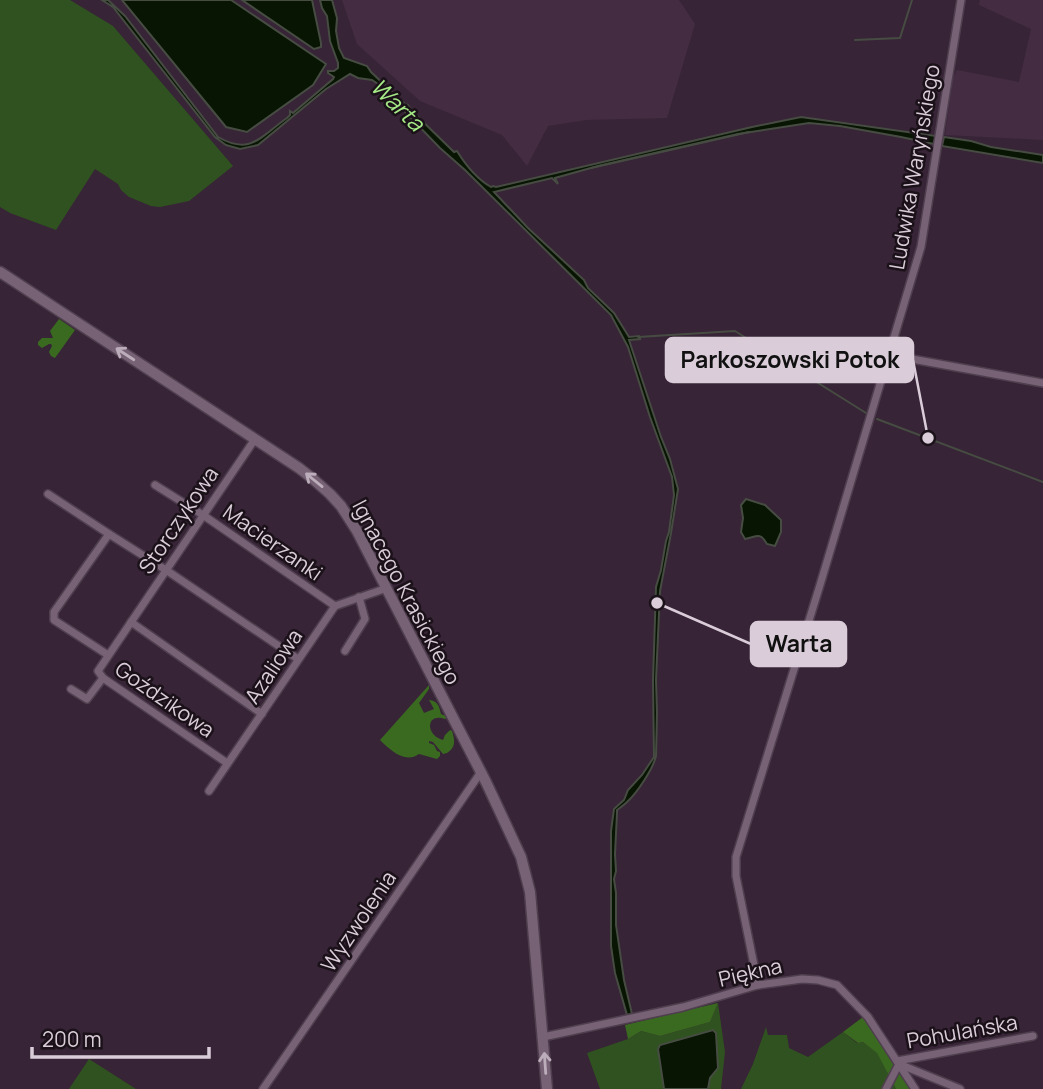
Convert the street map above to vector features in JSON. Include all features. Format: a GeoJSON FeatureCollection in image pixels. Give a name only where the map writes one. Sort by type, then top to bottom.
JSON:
{"type":"FeatureCollection","features":[{"type":"Feature","properties":{"kind":"street","name":"Ludwika Waryńskiego"},"geometry":{"type":"LineString","coordinates":[[758,985],[736,876],[736,857],[921,247],[961,0]]}},
{"type":"Feature","properties":{"kind":"street","name":"Ignacego Krasickiego"},"geometry":{"type":"LineString","coordinates":[[0,272],[313,478],[341,506],[387,588],[521,857],[528,883],[547,1089]]}},
{"type":"Feature","properties":{"kind":"street"},"geometry":{"type":"LineString","coordinates":[[890,355],[1043,383]]}},
{"type":"Feature","properties":{"kind":"street","name":"Storczykowa"},"geometry":{"type":"LineString","coordinates":[[131,622],[255,439]]}},
{"type":"Feature","properties":{"kind":"street","name":"Macierzanki"},"geometry":{"type":"LineString","coordinates":[[155,485],[335,606]]}},
{"type":"Feature","properties":{"kind":"street"},"geometry":{"type":"LineString","coordinates":[[48,494],[298,659]]}},
{"type":"Feature","properties":{"kind":"street"},"geometry":{"type":"LineString","coordinates":[[108,655],[54,620],[54,612],[109,534]]}},
{"type":"Feature","properties":{"kind":"street"},"geometry":{"type":"LineString","coordinates":[[335,606],[387,588]]}},
{"type":"Feature","properties":{"kind":"street"},"geometry":{"type":"LineString","coordinates":[[345,651],[365,619],[359,597]]}},
{"type":"Feature","properties":{"kind":"street","name":"Azaliowa"},"geometry":{"type":"LineString","coordinates":[[209,790],[335,606]]}},
{"type":"Feature","properties":{"kind":"street"},"geometry":{"type":"LineString","coordinates":[[131,622],[262,713]]}},
{"type":"Feature","properties":{"kind":"street","name":"Goździkowa"},"geometry":{"type":"LineString","coordinates":[[131,622],[98,670],[99,674],[227,763]]}},
{"type":"Feature","properties":{"kind":"street"},"geometry":{"type":"LineString","coordinates":[[71,690],[87,699],[103,678]]}},
{"type":"Feature","properties":{"kind":"street","name":"Wyzwolenia"},"geometry":{"type":"LineString","coordinates":[[263,1089],[481,772]]}},
{"type":"Feature","properties":{"kind":"street","name":"Piękna"},"geometry":{"type":"LineString","coordinates":[[543,1037],[682,1007],[758,985],[802,979],[818,980],[837,985],[868,1017],[915,1089]]}},
{"type":"Feature","properties":{"kind":"street","name":"Pohulańska"},"geometry":{"type":"LineString","coordinates":[[898,1062],[1033,1036]]}},
{"type":"Feature","properties":{"kind":"street"},"geometry":{"type":"LineString","coordinates":[[886,1089],[898,1062],[960,1089]]}},
{"type":"Feature","properties":{"kind":"shaded area"},"geometry":{"type":"Polygon","coordinates":[[[342,0],[679,0],[695,24],[667,118],[586,120],[548,126],[527,166],[502,135],[420,101],[357,44],[342,0]]]}},
{"type":"Feature","properties":{"kind":"shaded area"},"geometry":{"type":"Polygon","coordinates":[[[980,0],[1043,0],[1043,140],[945,135],[953,78],[957,70],[1019,82],[1031,29],[979,5],[980,0]]]}},
{"type":"Feature","properties":{"kind":"green space"},"geometry":{"type":"Polygon","coordinates":[[[0,0],[70,0],[113,26],[233,166],[189,201],[160,207],[129,197],[118,184],[95,169],[56,230],[0,207],[0,0]]]}},
{"type":"Feature","properties":{"kind":"green space"},"geometry":{"type":"Polygon","coordinates":[[[59,319],[75,330],[55,358],[49,352],[51,344],[42,348],[38,342],[42,338],[53,338],[50,331],[59,319]]]}},
{"type":"Feature","properties":{"kind":"green space"},"geometry":{"type":"Polygon","coordinates":[[[429,685],[419,703],[424,713],[434,709],[429,700],[434,701],[441,714],[448,717],[434,719],[430,725],[433,734],[443,740],[450,730],[452,731],[453,746],[443,754],[429,741],[440,752],[437,759],[419,754],[403,757],[380,740],[429,685]]]}},
{"type":"Feature","properties":{"kind":"green space"},"geometry":{"type":"Polygon","coordinates":[[[718,1003],[725,1052],[721,1089],[600,1089],[587,1053],[628,1039],[641,1031],[660,1036],[710,1022],[718,1003]]]}},
{"type":"Feature","properties":{"kind":"green space"},"geometry":{"type":"Polygon","coordinates":[[[718,1003],[710,1022],[660,1036],[641,1031],[628,1039],[625,1025],[718,1003]]]}},
{"type":"Feature","properties":{"kind":"green space"},"geometry":{"type":"Polygon","coordinates":[[[863,1017],[912,1089],[896,1089],[877,1053],[843,1032],[863,1017]]]}},
{"type":"Feature","properties":{"kind":"green space"},"geometry":{"type":"Polygon","coordinates":[[[766,1027],[768,1035],[787,1035],[789,1048],[808,1057],[843,1032],[857,1043],[863,1042],[877,1052],[896,1089],[741,1089],[766,1027]]]}},
{"type":"Feature","properties":{"kind":"green space"},"geometry":{"type":"Polygon","coordinates":[[[89,1059],[136,1089],[69,1089],[89,1059]]]}},
{"type":"Feature","properties":{"kind":"water"},"geometry":{"type":"Polygon","coordinates":[[[102,0],[108,0],[125,16],[218,137],[239,145],[262,137],[287,118],[290,111],[293,113],[333,79],[328,71],[338,68],[338,63],[330,41],[327,16],[320,0],[332,0],[337,18],[339,48],[344,58],[367,66],[454,152],[457,151],[476,176],[491,187],[801,117],[936,136],[934,144],[840,126],[809,123],[738,134],[598,166],[555,178],[558,184],[552,178],[494,192],[584,280],[588,288],[614,313],[629,337],[639,336],[640,339],[629,340],[678,489],[660,591],[656,756],[640,787],[617,810],[614,879],[616,925],[632,1014],[627,1015],[615,973],[611,946],[611,831],[614,809],[624,800],[628,790],[654,757],[656,587],[669,532],[674,495],[672,477],[628,347],[611,315],[372,80],[350,74],[326,89],[258,145],[240,149],[226,145],[215,137],[113,7],[102,0]]]}},
{"type":"Feature","properties":{"kind":"water"},"geometry":{"type":"Polygon","coordinates":[[[122,0],[231,0],[326,64],[313,85],[247,132],[226,127],[122,0]]]}},
{"type":"Feature","properties":{"kind":"water"},"geometry":{"type":"Polygon","coordinates":[[[242,0],[312,0],[321,47],[314,49],[242,0]]]}},
{"type":"Feature","properties":{"kind":"water"},"geometry":{"type":"Polygon","coordinates":[[[944,137],[1043,155],[1043,163],[942,146],[944,137]]]}},
{"type":"Feature","properties":{"kind":"water"},"geometry":{"type":"Polygon","coordinates":[[[746,499],[765,505],[781,520],[781,532],[775,546],[767,544],[760,536],[745,539],[741,532],[741,505],[746,499]]]}},
{"type":"Feature","properties":{"kind":"water"},"geometry":{"type":"Polygon","coordinates":[[[713,1030],[716,1033],[718,1068],[710,1078],[708,1089],[664,1089],[658,1049],[660,1045],[713,1030]]]}},
{"type":"Feature","properties":{"kind":"waterway"},"geometry":{"type":"LineString","coordinates":[[855,40],[900,38],[912,0]]}},
{"type":"Feature","properties":{"kind":"waterway"},"geometry":{"type":"LineString","coordinates":[[591,168],[749,132]]}},
{"type":"Feature","properties":{"kind":"waterway"},"geometry":{"type":"LineString","coordinates":[[638,337],[735,331],[866,413]]}},
{"type":"Feature","properties":{"kind":"waterway"},"geometry":{"type":"LineString","coordinates":[[877,419],[1043,482]]}},
{"type":"Feature","properties":{"kind":"place","name":"Parkoszowski Potok"},"geometry":{"type":"Point","coordinates":[928,438]}},
{"type":"Feature","properties":{"kind":"place","name":"Warta"},"geometry":{"type":"Point","coordinates":[657,603]}}]}
